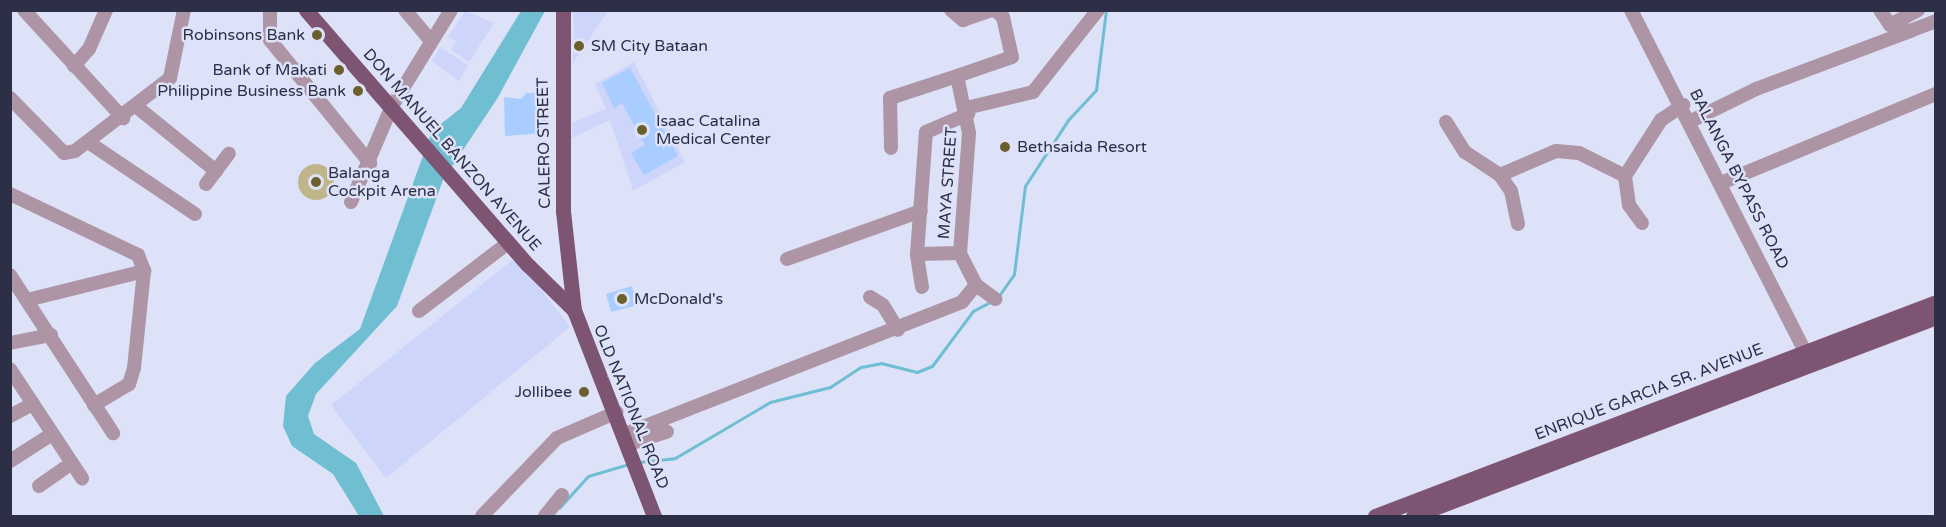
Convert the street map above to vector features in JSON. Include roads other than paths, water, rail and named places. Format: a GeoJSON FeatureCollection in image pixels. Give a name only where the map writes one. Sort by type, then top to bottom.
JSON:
{"type":"FeatureCollection","features":[{"type":"Feature","properties":{"kind":"main road","name":"DON MANUEL BANZON AVENUE"},"geometry":{"type":"LineString","coordinates":[[306,10],[419,135],[508,243],[574,310]]}},
{"type":"Feature","properties":{"kind":"main road","name":"CALERO STREET"},"geometry":{"type":"LineString","coordinates":[[563,10],[562,201],[574,310]]}},
{"type":"Feature","properties":{"kind":"main road","name":"ENRIQUE GARCIA SR. AVENUE"},"geometry":{"type":"LineString","coordinates":[[1413,516],[1808,358],[1935,302]]}},
{"type":"Feature","properties":{"kind":"main road","name":"OLD NATIONAL ROAD"},"geometry":{"type":"LineString","coordinates":[[574,310],[617,412],[654,516]]}},
{"type":"Feature","properties":{"kind":"main road","name":"ENRIQUE GARCIA SR. AVENUE"},"geometry":{"type":"LineString","coordinates":[[1375,516],[1808,358],[1935,317]]}},
{"type":"Feature","properties":{"kind":"street"},"geometry":{"type":"LineString","coordinates":[[24,10],[123,118]]}},
{"type":"Feature","properties":{"kind":"street"},"geometry":{"type":"LineString","coordinates":[[74,66],[89,49],[106,10]]}},
{"type":"Feature","properties":{"kind":"street"},"geometry":{"type":"LineString","coordinates":[[10,98],[64,153],[88,142],[123,118],[170,78],[183,10]]}},
{"type":"Feature","properties":{"kind":"street"},"geometry":{"type":"LineString","coordinates":[[270,10],[270,40],[370,163]]}},
{"type":"Feature","properties":{"kind":"street"},"geometry":{"type":"LineString","coordinates":[[405,10],[431,41]]}},
{"type":"Feature","properties":{"kind":"street"},"geometry":{"type":"LineString","coordinates":[[351,202],[370,163],[392,106],[452,10]]}},
{"type":"Feature","properties":{"kind":"street"},"geometry":{"type":"LineString","coordinates":[[891,148],[890,98],[1012,57],[1003,16],[994,10],[963,20],[951,10]]}},
{"type":"Feature","properties":{"kind":"street"},"geometry":{"type":"LineString","coordinates":[[922,287],[917,254],[926,132],[967,111],[1033,92],[1098,10]]}},
{"type":"Feature","properties":{"kind":"street","name":"BALANGA BYPASS ROAD"},"geometry":{"type":"LineString","coordinates":[[1631,10],[1683,105],[1808,358]]}},
{"type":"Feature","properties":{"kind":"street"},"geometry":{"type":"LineString","coordinates":[[1880,10],[1890,24],[1910,31]]}},
{"type":"Feature","properties":{"kind":"street"},"geometry":{"type":"LineString","coordinates":[[1890,24],[1917,10]]}},
{"type":"Feature","properties":{"kind":"street"},"geometry":{"type":"LineString","coordinates":[[1691,121],[1756,89],[1935,21]]}},
{"type":"Feature","properties":{"kind":"street","name":"MAYA STREET"},"geometry":{"type":"LineString","coordinates":[[957,76],[967,111],[960,253]]}},
{"type":"Feature","properties":{"kind":"street"},"geometry":{"type":"LineString","coordinates":[[1721,183],[1935,94]]}},
{"type":"Feature","properties":{"kind":"street"},"geometry":{"type":"LineString","coordinates":[[1642,223],[1629,205],[1625,176],[1661,120],[1683,105]]}},
{"type":"Feature","properties":{"kind":"street"},"geometry":{"type":"LineString","coordinates":[[137,107],[216,171]]}},
{"type":"Feature","properties":{"kind":"street"},"geometry":{"type":"LineString","coordinates":[[1446,122],[1465,152],[1500,175],[1511,191],[1518,224]]}},
{"type":"Feature","properties":{"kind":"street"},"geometry":{"type":"LineString","coordinates":[[88,142],[195,214]]}},
{"type":"Feature","properties":{"kind":"street"},"geometry":{"type":"LineString","coordinates":[[1500,175],[1556,151],[1579,153],[1625,176]]}},
{"type":"Feature","properties":{"kind":"street"},"geometry":{"type":"LineString","coordinates":[[206,184],[229,154]]}},
{"type":"Feature","properties":{"kind":"street"},"geometry":{"type":"LineString","coordinates":[[10,194],[126,246],[138,255],[144,272],[129,384],[94,405]]}},
{"type":"Feature","properties":{"kind":"street"},"geometry":{"type":"LineString","coordinates":[[787,260],[921,212]]}},
{"type":"Feature","properties":{"kind":"street"},"geometry":{"type":"LineString","coordinates":[[419,311],[508,243]]}},
{"type":"Feature","properties":{"kind":"street"},"geometry":{"type":"LineString","coordinates":[[917,254],[960,253],[976,285],[995,298]]}},
{"type":"Feature","properties":{"kind":"street"},"geometry":{"type":"LineString","coordinates":[[27,300],[144,272]]}},
{"type":"Feature","properties":{"kind":"street"},"geometry":{"type":"LineString","coordinates":[[10,275],[113,433]]}},
{"type":"Feature","properties":{"kind":"street"},"geometry":{"type":"LineString","coordinates":[[631,450],[962,302],[976,285]]}},
{"type":"Feature","properties":{"kind":"street"},"geometry":{"type":"LineString","coordinates":[[870,297],[884,305],[898,330]]}},
{"type":"Feature","properties":{"kind":"street"},"geometry":{"type":"LineString","coordinates":[[10,343],[51,335]]}},
{"type":"Feature","properties":{"kind":"street"},"geometry":{"type":"LineString","coordinates":[[12,373],[82,478]]}},
{"type":"Feature","properties":{"kind":"street"},"geometry":{"type":"LineString","coordinates":[[10,416],[33,404]]}},
{"type":"Feature","properties":{"kind":"street"},"geometry":{"type":"LineString","coordinates":[[489,514],[557,438],[617,412]]}},
{"type":"Feature","properties":{"kind":"street"},"geometry":{"type":"LineString","coordinates":[[631,450],[667,432]]}},
{"type":"Feature","properties":{"kind":"street"},"geometry":{"type":"LineString","coordinates":[[10,461],[52,434]]}},
{"type":"Feature","properties":{"kind":"street"},"geometry":{"type":"LineString","coordinates":[[39,486],[72,464]]}},
{"type":"Feature","properties":{"kind":"street"},"geometry":{"type":"LineString","coordinates":[[545,516],[562,495]]}},
{"type":"Feature","properties":{"kind":"waterway"},"geometry":{"type":"LineString","coordinates":[[998,297],[1014,274],[1025,186],[1068,120],[1096,90],[1106,10]]}},
{"type":"Feature","properties":{"kind":"waterway"},"geometry":{"type":"LineString","coordinates":[[639,462],[675,458],[770,402],[830,387],[861,367],[881,363],[917,372],[932,366],[973,311],[992,301]]}},
{"type":"Feature","properties":{"kind":"waterway"},"geometry":{"type":"LineString","coordinates":[[559,508],[588,476],[629,464]]}},
{"type":"Feature","properties":{"kind":"place","name":"Robinsons Bank"},"geometry":{"type":"Point","coordinates":[317,35]}},
{"type":"Feature","properties":{"kind":"place","name":"SM City Bataan"},"geometry":{"type":"Point","coordinates":[579,46]}},
{"type":"Feature","properties":{"kind":"place","name":"Bank of Makati"},"geometry":{"type":"Point","coordinates":[339,70]}},
{"type":"Feature","properties":{"kind":"place","name":"Philippine Business Bank"},"geometry":{"type":"Point","coordinates":[358,91]}},
{"type":"Feature","properties":{"kind":"place","name":"Isaac Catalina Medical Center"},"geometry":{"type":"Point","coordinates":[642,130]}},
{"type":"Feature","properties":{"kind":"place","name":"Bethsaida Resort"},"geometry":{"type":"Point","coordinates":[1005,147]}},
{"type":"Feature","properties":{"kind":"place","name":"Balanga Cockpit Arena"},"geometry":{"type":"Point","coordinates":[316,182]}},
{"type":"Feature","properties":{"kind":"place","name":"McDonald's"},"geometry":{"type":"Point","coordinates":[622,299]}},
{"type":"Feature","properties":{"kind":"place","name":"Jollibee"},"geometry":{"type":"Point","coordinates":[584,392]}}]}
